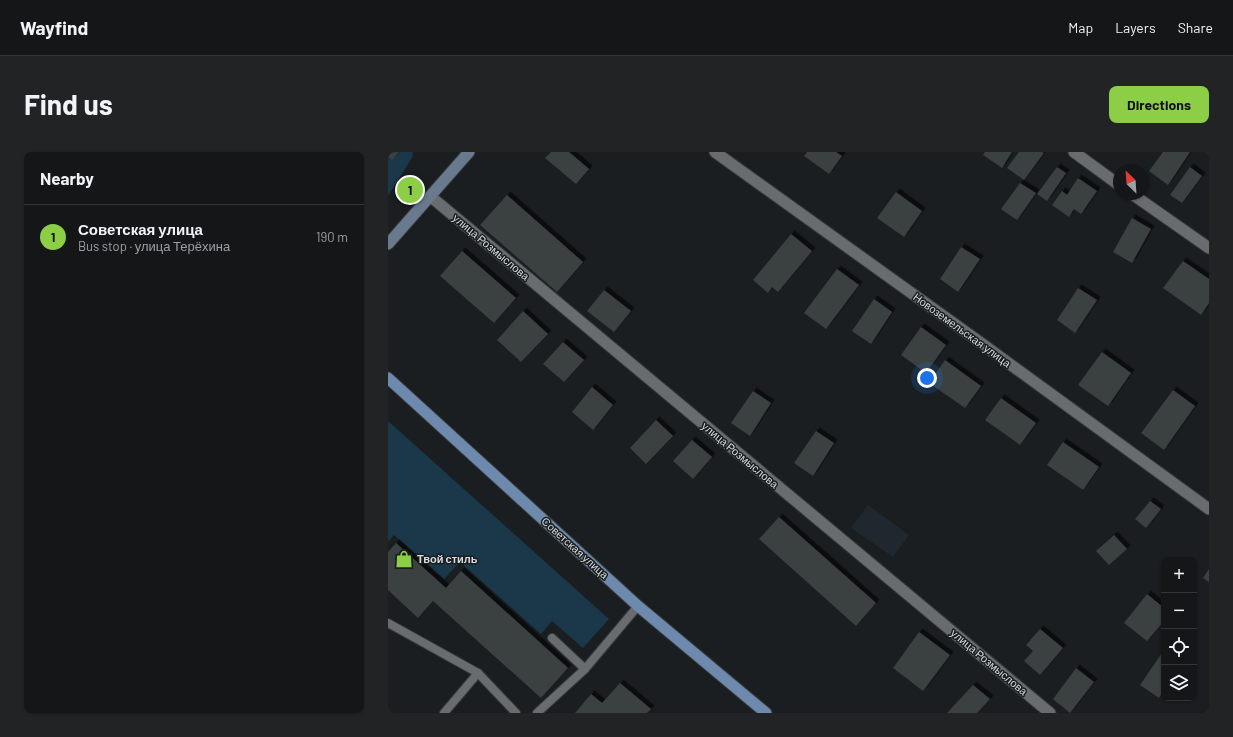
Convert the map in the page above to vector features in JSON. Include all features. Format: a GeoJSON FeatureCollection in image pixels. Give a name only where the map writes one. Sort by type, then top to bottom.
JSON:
{"type":"FeatureCollection","features":[{"type":"Feature","properties":{"kind":"main road"},"geometry":{"type":"LineString","coordinates":[[388,244],[470,152]]}},
{"type":"Feature","properties":{"kind":"main road","name":"Советская улица"},"geometry":{"type":"LineString","coordinates":[[388,378],[638,606],[766,713]]}},
{"type":"Feature","properties":{"kind":"street","name":"Новоземельская улица"},"geometry":{"type":"LineString","coordinates":[[715,152],[1209,509]]}},
{"type":"Feature","properties":{"kind":"street"},"geometry":{"type":"LineString","coordinates":[[1074,152],[1113,181]]}},
{"type":"Feature","properties":{"kind":"street","name":"улица Розмыслова"},"geometry":{"type":"LineString","coordinates":[[430,196],[1050,713]]}},
{"type":"Feature","properties":{"kind":"street"},"geometry":{"type":"LineString","coordinates":[[1141,200],[1209,248]]}},
{"type":"Feature","properties":{"kind":"lane"},"geometry":{"type":"LineString","coordinates":[[537,713],[585,669],[638,606]]}},
{"type":"Feature","properties":{"kind":"lane"},"geometry":{"type":"LineString","coordinates":[[388,623],[478,673],[516,713]]}},
{"type":"Feature","properties":{"kind":"lane"},"geometry":{"type":"LineString","coordinates":[[552,638],[585,669]]}},
{"type":"Feature","properties":{"kind":"lane"},"geometry":{"type":"LineString","coordinates":[[444,713],[478,673]]}},
{"type":"Feature","properties":{"kind":"shaded area"},"geometry":{"type":"Polygon","coordinates":[[[388,152],[413,152],[412,158],[388,196],[388,152]]]}},
{"type":"Feature","properties":{"kind":"shaded area"},"geometry":{"type":"Polygon","coordinates":[[[388,421],[609,619],[583,648],[552,621],[541,634],[460,562],[444,579],[394,535],[388,542],[388,421]]]}},
{"type":"Feature","properties":{"kind":"shaded area"},"geometry":{"type":"Polygon","coordinates":[[[868,505],[909,535],[893,557],[851,528],[868,505]]]}},
{"type":"Feature","properties":{"kind":"building"},"geometry":{"type":"Polygon","coordinates":[[[388,152],[399,152],[392,160],[388,157],[388,152]]]}},
{"type":"Feature","properties":{"kind":"building"},"geometry":{"type":"Polygon","coordinates":[[[551,152],[569,152],[589,169],[576,184],[545,158],[551,152]]]}},
{"type":"Feature","properties":{"kind":"building"},"geometry":{"type":"Polygon","coordinates":[[[807,152],[836,152],[842,156],[829,174],[804,156],[807,152]]]}},
{"type":"Feature","properties":{"kind":"building"},"geometry":{"type":"Polygon","coordinates":[[[985,152],[1012,152],[1002,168],[983,155],[985,152]]]}},
{"type":"Feature","properties":{"kind":"building"},"geometry":{"type":"Polygon","coordinates":[[[1019,152],[1044,153],[1024,180],[1007,168],[1019,152]]]}},
{"type":"Feature","properties":{"kind":"building"},"geometry":{"type":"Polygon","coordinates":[[[1163,152],[1190,152],[1168,185],[1149,171],[1163,152]]]}},
{"type":"Feature","properties":{"kind":"building"},"geometry":{"type":"Polygon","coordinates":[[[1057,167],[1066,173],[1047,201],[1037,194],[1057,167]]]}},
{"type":"Feature","properties":{"kind":"building"},"geometry":{"type":"Polygon","coordinates":[[[1190,167],[1202,176],[1182,203],[1170,195],[1190,167]]]}},
{"type":"Feature","properties":{"kind":"building"},"geometry":{"type":"Polygon","coordinates":[[[1078,178],[1097,191],[1081,214],[1074,209],[1069,217],[1052,205],[1062,191],[1067,195],[1078,178]]]}},
{"type":"Feature","properties":{"kind":"building"},"geometry":{"type":"Polygon","coordinates":[[[1020,183],[1036,193],[1017,220],[1001,209],[1020,183]]]}},
{"type":"Feature","properties":{"kind":"building"},"geometry":{"type":"Polygon","coordinates":[[[896,192],[922,211],[904,237],[877,218],[896,192]]]}},
{"type":"Feature","properties":{"kind":"building"},"geometry":{"type":"Polygon","coordinates":[[[507,195],[583,262],[557,292],[480,225],[507,195]]]}},
{"type":"Feature","properties":{"kind":"building"},"geometry":{"type":"Polygon","coordinates":[[[1132,218],[1151,229],[1132,263],[1113,252],[1132,218]]]}},
{"type":"Feature","properties":{"kind":"building"},"geometry":{"type":"Polygon","coordinates":[[[791,234],[812,251],[778,292],[772,287],[768,293],[753,280],[791,234]]]}},
{"type":"Feature","properties":{"kind":"building"},"geometry":{"type":"Polygon","coordinates":[[[961,247],[980,259],[958,292],[940,279],[961,247]]]}},
{"type":"Feature","properties":{"kind":"building"},"geometry":{"type":"Polygon","coordinates":[[[462,251],[516,298],[494,323],[440,276],[462,251]]]}},
{"type":"Feature","properties":{"kind":"building"},"geometry":{"type":"Polygon","coordinates":[[[1183,261],[1209,279],[1209,303],[1201,315],[1163,288],[1183,261]]]}},
{"type":"Feature","properties":{"kind":"building"},"geometry":{"type":"Polygon","coordinates":[[[837,269],[859,285],[826,329],[804,313],[837,269]]]}},
{"type":"Feature","properties":{"kind":"building"},"geometry":{"type":"Polygon","coordinates":[[[1078,288],[1097,300],[1075,333],[1057,320],[1078,288]]]}},
{"type":"Feature","properties":{"kind":"building"},"geometry":{"type":"Polygon","coordinates":[[[604,290],[631,311],[614,332],[587,311],[604,290]]]}},
{"type":"Feature","properties":{"kind":"building"},"geometry":{"type":"Polygon","coordinates":[[[874,299],[892,312],[871,344],[852,331],[874,299]]]}},
{"type":"Feature","properties":{"kind":"building"},"geometry":{"type":"Polygon","coordinates":[[[523,311],[548,334],[521,362],[497,340],[523,311]]]}},
{"type":"Feature","properties":{"kind":"building"},"geometry":{"type":"Polygon","coordinates":[[[921,327],[946,345],[926,373],[901,355],[921,327]]]}},
{"type":"Feature","properties":{"kind":"building"},"geometry":{"type":"Polygon","coordinates":[[[563,342],[584,360],[564,382],[543,364],[563,342]]]}},
{"type":"Feature","properties":{"kind":"building"},"geometry":{"type":"Polygon","coordinates":[[[1102,352],[1131,373],[1108,406],[1078,385],[1102,352]]]}},
{"type":"Feature","properties":{"kind":"building"},"geometry":{"type":"Polygon","coordinates":[[[945,360],[981,386],[965,408],[929,383],[945,360]]]}},
{"type":"Feature","properties":{"kind":"building"},"geometry":{"type":"Polygon","coordinates":[[[592,387],[613,405],[593,430],[572,412],[592,387]]]}},
{"type":"Feature","properties":{"kind":"building"},"geometry":{"type":"Polygon","coordinates":[[[1173,390],[1195,406],[1164,450],[1141,433],[1173,390]]]}},
{"type":"Feature","properties":{"kind":"building"},"geometry":{"type":"Polygon","coordinates":[[[753,391],[771,403],[750,436],[731,423],[753,391]]]}},
{"type":"Feature","properties":{"kind":"building"},"geometry":{"type":"Polygon","coordinates":[[[1001,398],[1036,423],[1020,445],[985,420],[1001,398]]]}},
{"type":"Feature","properties":{"kind":"building"},"geometry":{"type":"Polygon","coordinates":[[[656,420],[673,436],[646,464],[630,448],[656,420]]]}},
{"type":"Feature","properties":{"kind":"building"},"geometry":{"type":"Polygon","coordinates":[[[816,431],[834,443],[813,476],[794,463],[816,431]]]}},
{"type":"Feature","properties":{"kind":"building"},"geometry":{"type":"Polygon","coordinates":[[[692,440],[712,457],[693,479],[673,461],[692,440]]]}},
{"type":"Feature","properties":{"kind":"building"},"geometry":{"type":"Polygon","coordinates":[[[1063,442],[1099,467],[1083,490],[1047,465],[1063,442]]]}},
{"type":"Feature","properties":{"kind":"building"},"geometry":{"type":"Polygon","coordinates":[[[1150,501],[1161,509],[1146,528],[1135,519],[1150,501]]]}},
{"type":"Feature","properties":{"kind":"building"},"geometry":{"type":"Polygon","coordinates":[[[779,517],[876,603],[856,626],[759,539],[779,517]]]}},
{"type":"Feature","properties":{"kind":"building"},"geometry":{"type":"Polygon","coordinates":[[[1114,535],[1127,549],[1109,565],[1096,551],[1114,535]]]}},
{"type":"Feature","properties":{"kind":"building"},"geometry":{"type":"Polygon","coordinates":[[[396,543],[446,588],[461,571],[568,668],[541,698],[433,601],[418,618],[388,590],[388,552],[396,543]]]}},
{"type":"Feature","properties":{"kind":"building"},"geometry":{"type":"Polygon","coordinates":[[[1209,569],[1209,582],[1203,578],[1209,569]]]}},
{"type":"Feature","properties":{"kind":"building"},"geometry":{"type":"Polygon","coordinates":[[[1147,594],[1161,606],[1161,625],[1147,641],[1124,623],[1147,594]]]}},
{"type":"Feature","properties":{"kind":"building"},"geometry":{"type":"Polygon","coordinates":[[[1040,629],[1063,648],[1040,675],[1024,661],[1033,651],[1026,645],[1040,629]]]}},
{"type":"Feature","properties":{"kind":"building"},"geometry":{"type":"Polygon","coordinates":[[[919,632],[950,655],[923,691],[893,668],[919,632]]]}},
{"type":"Feature","properties":{"kind":"building"},"geometry":{"type":"Polygon","coordinates":[[[1161,654],[1161,695],[1159,698],[1140,685],[1161,654]]]}},
{"type":"Feature","properties":{"kind":"building"},"geometry":{"type":"Polygon","coordinates":[[[1076,668],[1094,682],[1070,713],[1053,699],[1076,668]]]}},
{"type":"Feature","properties":{"kind":"building"},"geometry":{"type":"Polygon","coordinates":[[[620,683],[651,709],[647,713],[575,713],[591,694],[602,703],[620,683]]]}},
{"type":"Feature","properties":{"kind":"building"},"geometry":{"type":"Polygon","coordinates":[[[973,685],[990,699],[977,713],[947,713],[973,685]]]}},
{"type":"Feature","properties":{"kind":"place","name":"Советская улица"},"geometry":{"type":"Point","coordinates":[410,190]}},
{"type":"Feature","properties":{"kind":"place","name":"Твой стиль"},"geometry":{"type":"Point","coordinates":[404,559]}}]}
